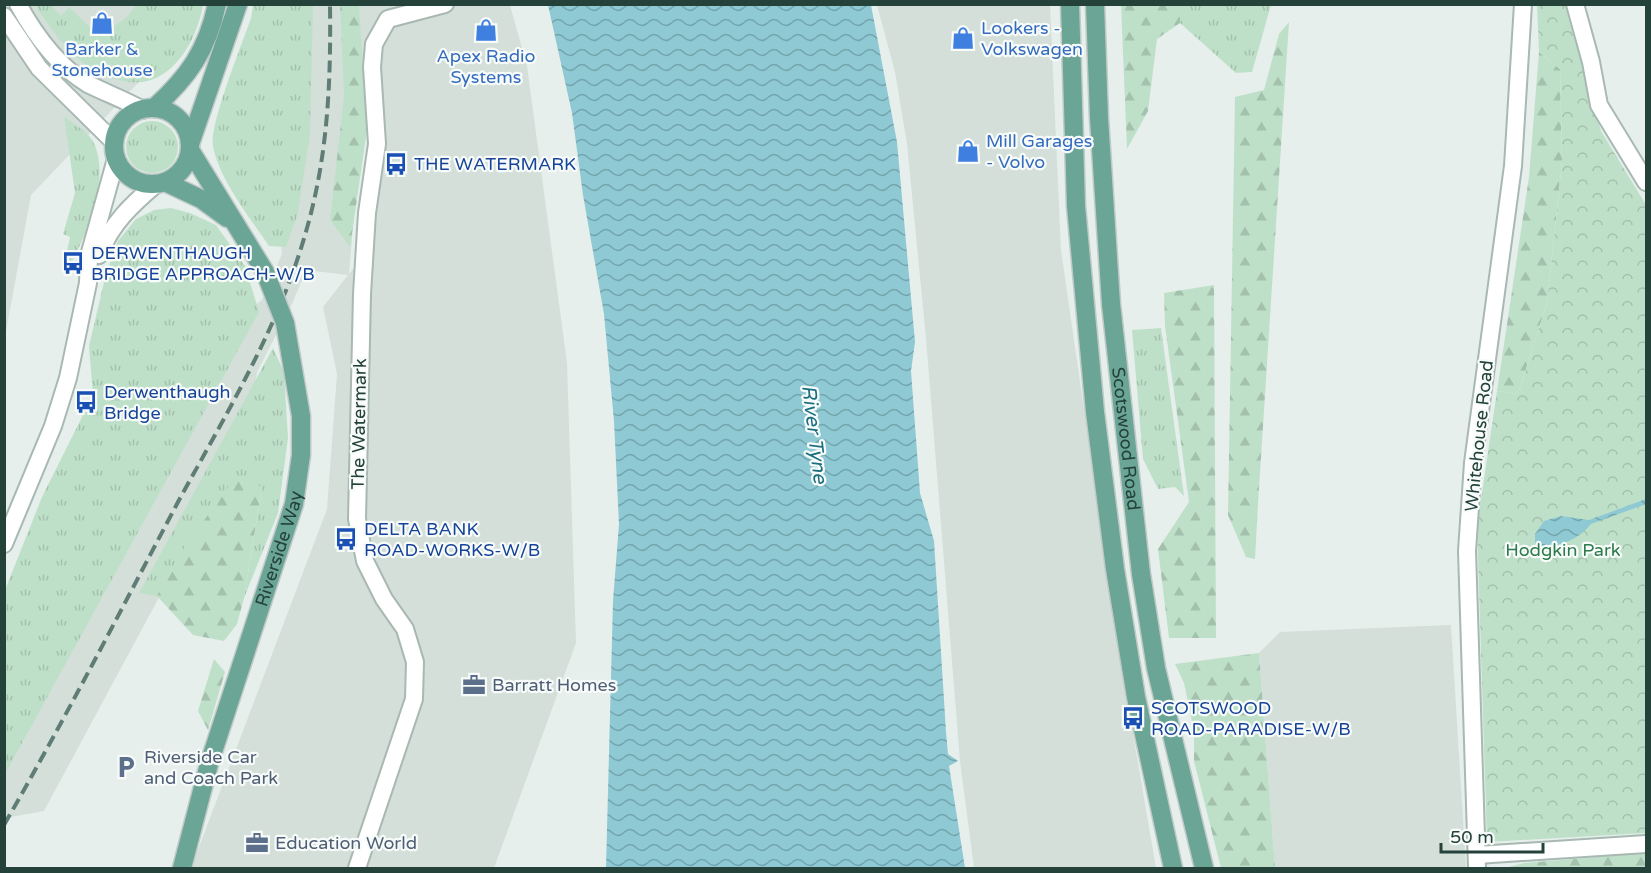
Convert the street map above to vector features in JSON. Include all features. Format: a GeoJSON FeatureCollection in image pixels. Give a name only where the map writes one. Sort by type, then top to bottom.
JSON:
{"type":"FeatureCollection","features":[{"type":"Feature","properties":{"kind":"main road"},"geometry":{"type":"LineString","coordinates":[[217,4],[196,64],[178,86],[148,109],[123,122],[115,150],[128,175],[136,181],[160,183],[182,170],[238,4]]}},
{"type":"Feature","properties":{"kind":"main road","name":"Scotswood Road"},"geometry":{"type":"LineString","coordinates":[[1070,4],[1076,206],[1095,412],[1115,569],[1136,697],[1173,868]]}},
{"type":"Feature","properties":{"kind":"main road","name":"Scotswood Road"},"geometry":{"type":"LineString","coordinates":[[1095,4],[1099,118],[1111,304],[1141,574],[1156,668],[1204,868]]}},
{"type":"Feature","properties":{"kind":"main road"},"geometry":{"type":"LineString","coordinates":[[148,109],[164,110],[182,123],[190,147]]}},
{"type":"Feature","properties":{"kind":"main road","name":"Riverside Way"},"geometry":{"type":"LineString","coordinates":[[182,868],[212,753],[294,504],[301,455],[301,416],[285,323],[265,272],[190,147]]}},
{"type":"Feature","properties":{"kind":"main road","name":"Riverside Way"},"geometry":{"type":"LineString","coordinates":[[160,183],[210,205],[240,229]]}},
{"type":"Feature","properties":{"kind":"street"},"geometry":{"type":"LineString","coordinates":[[18,4],[36,35],[69,71],[87,83],[148,109]]}},
{"type":"Feature","properties":{"kind":"street","name":"The Watermark"},"geometry":{"type":"LineString","coordinates":[[357,868],[414,699],[415,662],[405,629],[384,599],[365,561],[357,519],[362,294],[367,213],[377,144],[372,67],[374,44],[388,20],[444,4]]}},
{"type":"Feature","properties":{"kind":"street","name":"Whitehouse Road"},"geometry":{"type":"LineString","coordinates":[[1477,862],[1468,645],[1467,551],[1473,463],[1514,166],[1523,4]]}},
{"type":"Feature","properties":{"kind":"street"},"geometry":{"type":"LineString","coordinates":[[1575,4],[1591,62],[1599,105],[1647,182]]}},
{"type":"Feature","properties":{"kind":"street"},"geometry":{"type":"LineString","coordinates":[[4,16],[39,68],[115,150],[90,256],[88,283],[68,378],[53,426],[4,544]]}},
{"type":"Feature","properties":{"kind":"street"},"geometry":{"type":"LineString","coordinates":[[88,283],[102,247],[117,221],[126,210],[160,183]]}},
{"type":"Feature","properties":{"kind":"street"},"geometry":{"type":"LineString","coordinates":[[1477,862],[1647,844]]}},
{"type":"Feature","properties":{"kind":"shaded area"},"geometry":{"type":"Polygon","coordinates":[[[5,5],[182,5],[177,42],[31,195],[5,337],[5,5]]]}},
{"type":"Feature","properties":{"kind":"shaded area"},"geometry":{"type":"Polygon","coordinates":[[[303,5],[353,5],[361,131],[349,274],[354,268],[368,138],[356,5],[510,5],[527,66],[567,363],[576,643],[494,868],[191,868],[327,509],[337,374],[323,307],[348,275],[306,270],[292,304],[257,372],[247,434],[44,811],[5,818],[5,703],[245,312],[262,300],[282,254],[279,223],[303,5]]]}},
{"type":"Feature","properties":{"kind":"shaded area"},"geometry":{"type":"Polygon","coordinates":[[[877,5],[1050,5],[1061,250],[1119,652],[1156,868],[974,868],[960,761],[926,338],[907,144],[895,72],[877,5]]]}},
{"type":"Feature","properties":{"kind":"shaded area"},"geometry":{"type":"Polygon","coordinates":[[[1451,625],[1466,868],[1275,868],[1259,653],[1280,632],[1451,625]]]}},
{"type":"Feature","properties":{"kind":"green space"},"geometry":{"type":"Polygon","coordinates":[[[35,5],[51,5],[61,16],[69,7],[92,29],[107,31],[127,17],[136,5],[203,5],[194,36],[176,63],[151,80],[136,82],[105,76],[87,66],[62,42],[35,5]]]}},
{"type":"Feature","properties":{"kind":"green space"},"geometry":{"type":"Polygon","coordinates":[[[253,5],[313,5],[310,134],[298,213],[286,247],[269,246],[228,185],[216,159],[213,146],[213,135],[221,103],[251,18],[253,5]]]}},
{"type":"Feature","properties":{"kind":"green space"},"geometry":{"type":"Polygon","coordinates":[[[340,5],[359,5],[367,130],[350,247],[330,220],[344,96],[340,5]]]}},
{"type":"Feature","properties":{"kind":"green space"},"geometry":{"type":"Polygon","coordinates":[[[1121,5],[1180,5],[1180,23],[1157,39],[1148,111],[1127,149],[1121,5]]]}},
{"type":"Feature","properties":{"kind":"green space"},"geometry":{"type":"Polygon","coordinates":[[[1180,5],[1271,5],[1252,72],[1236,73],[1180,23],[1180,5]]]}},
{"type":"Feature","properties":{"kind":"green space","name":"Hodgkin Park"},"geometry":{"type":"Polygon","coordinates":[[[1537,5],[1565,5],[1601,131],[1646,205],[1646,833],[1487,842],[1477,527],[1497,391],[1518,394],[1547,303],[1562,162],[1560,69],[1539,52],[1537,5]]]}},
{"type":"Feature","properties":{"kind":"green space"},"geometry":{"type":"Polygon","coordinates":[[[1289,22],[1255,559],[1246,557],[1228,515],[1235,97],[1264,90],[1279,34],[1289,22]]]}},
{"type":"Feature","properties":{"kind":"green space"},"geometry":{"type":"Polygon","coordinates":[[[1539,52],[1560,69],[1562,162],[1547,303],[1518,394],[1497,391],[1529,177],[1539,52]]]}},
{"type":"Feature","properties":{"kind":"green space"},"geometry":{"type":"Polygon","coordinates":[[[64,116],[90,137],[98,153],[100,169],[96,202],[91,219],[72,261],[65,260],[70,237],[63,234],[75,193],[64,116]]]}},
{"type":"Feature","properties":{"kind":"green space"},"geometry":{"type":"Polygon","coordinates":[[[147,121],[157,121],[171,128],[178,147],[171,166],[157,173],[147,173],[137,169],[130,162],[126,152],[126,142],[130,132],[137,125],[147,121]]]}},
{"type":"Feature","properties":{"kind":"green space"},"geometry":{"type":"Polygon","coordinates":[[[171,208],[190,213],[216,225],[245,266],[259,312],[5,774],[5,590],[42,497],[93,395],[89,346],[106,274],[118,241],[136,219],[154,210],[171,208]]]}},
{"type":"Feature","properties":{"kind":"green space"},"geometry":{"type":"Polygon","coordinates":[[[1214,285],[1216,638],[1169,638],[1158,549],[1189,502],[1165,326],[1164,293],[1214,285]]]}},
{"type":"Feature","properties":{"kind":"green space"},"geometry":{"type":"Polygon","coordinates":[[[1161,328],[1184,496],[1175,487],[1158,489],[1143,459],[1132,330],[1161,328]]]}},
{"type":"Feature","properties":{"kind":"green space"},"geometry":{"type":"Polygon","coordinates":[[[273,348],[284,372],[288,438],[278,513],[244,598],[262,487],[183,550],[157,596],[139,593],[273,348]]]}},
{"type":"Feature","properties":{"kind":"green space"},"geometry":{"type":"Polygon","coordinates":[[[235,477],[262,487],[244,598],[237,624],[224,641],[193,635],[157,596],[183,550],[235,477]]]}},
{"type":"Feature","properties":{"kind":"green space"},"geometry":{"type":"Polygon","coordinates":[[[1259,653],[1275,868],[1221,868],[1194,761],[1194,731],[1184,683],[1175,664],[1259,653]]]}},
{"type":"Feature","properties":{"kind":"green space"},"geometry":{"type":"Polygon","coordinates":[[[214,659],[225,672],[208,730],[198,711],[214,659]]]}},
{"type":"Feature","properties":{"kind":"green space"},"geometry":{"type":"Polygon","coordinates":[[[1646,853],[1646,868],[1505,868],[1524,863],[1646,853]]]}},
{"type":"Feature","properties":{"kind":"water","name":"River Tyne"},"geometry":{"type":"Polygon","coordinates":[[[548,5],[871,5],[897,142],[915,342],[911,371],[920,493],[934,541],[948,754],[958,761],[949,766],[965,868],[606,868],[613,601],[619,524],[614,421],[604,314],[583,195],[572,113],[548,5]]]}},
{"type":"Feature","properties":{"kind":"water"},"geometry":{"type":"Polygon","coordinates":[[[1646,499],[1646,504],[1591,524],[1580,535],[1566,542],[1543,547],[1535,546],[1535,534],[1544,521],[1561,516],[1589,520],[1646,499]]]}},
{"type":"Feature","properties":{"kind":"railway"},"geometry":{"type":"LineString","coordinates":[[4,825],[233,402],[282,300],[307,228],[320,173],[329,89],[330,4]]}},
{"type":"Feature","properties":{"kind":"place","name":"Barker & Stonehouse"},"geometry":{"type":"Point","coordinates":[102,23]}},
{"type":"Feature","properties":{"kind":"place","name":"Apex Radio Systems"},"geometry":{"type":"Point","coordinates":[486,30]}},
{"type":"Feature","properties":{"kind":"place","name":"Lookers - Volkswagen"},"geometry":{"type":"Point","coordinates":[963,38]}},
{"type":"Feature","properties":{"kind":"place","name":"Mill Garages - Volvo"},"geometry":{"type":"Point","coordinates":[968,151]}},
{"type":"Feature","properties":{"kind":"place","name":"THE WATERMARK"},"geometry":{"type":"Point","coordinates":[396,164]}},
{"type":"Feature","properties":{"kind":"place","name":"DERWENTHAUGH BRIDGE APPROACH-W/B"},"geometry":{"type":"Point","coordinates":[73,263]}},
{"type":"Feature","properties":{"kind":"place","name":"Derwenthaugh Bridge"},"geometry":{"type":"Point","coordinates":[86,402]}},
{"type":"Feature","properties":{"kind":"place","name":"DELTA BANK ROAD-WORKS-W/B"},"geometry":{"type":"Point","coordinates":[346,539]}},
{"type":"Feature","properties":{"kind":"place","name":"Barratt Homes"},"geometry":{"type":"Point","coordinates":[474,685]}},
{"type":"Feature","properties":{"kind":"place","name":"SCOTSWOOD ROAD-PARADISE-W/B"},"geometry":{"type":"Point","coordinates":[1133,718]}},
{"type":"Feature","properties":{"kind":"place","name":"Riverside Car and Coach Park"},"geometry":{"type":"Point","coordinates":[126,767]}},
{"type":"Feature","properties":{"kind":"place","name":"Education World"},"geometry":{"type":"Point","coordinates":[257,843]}}]}
